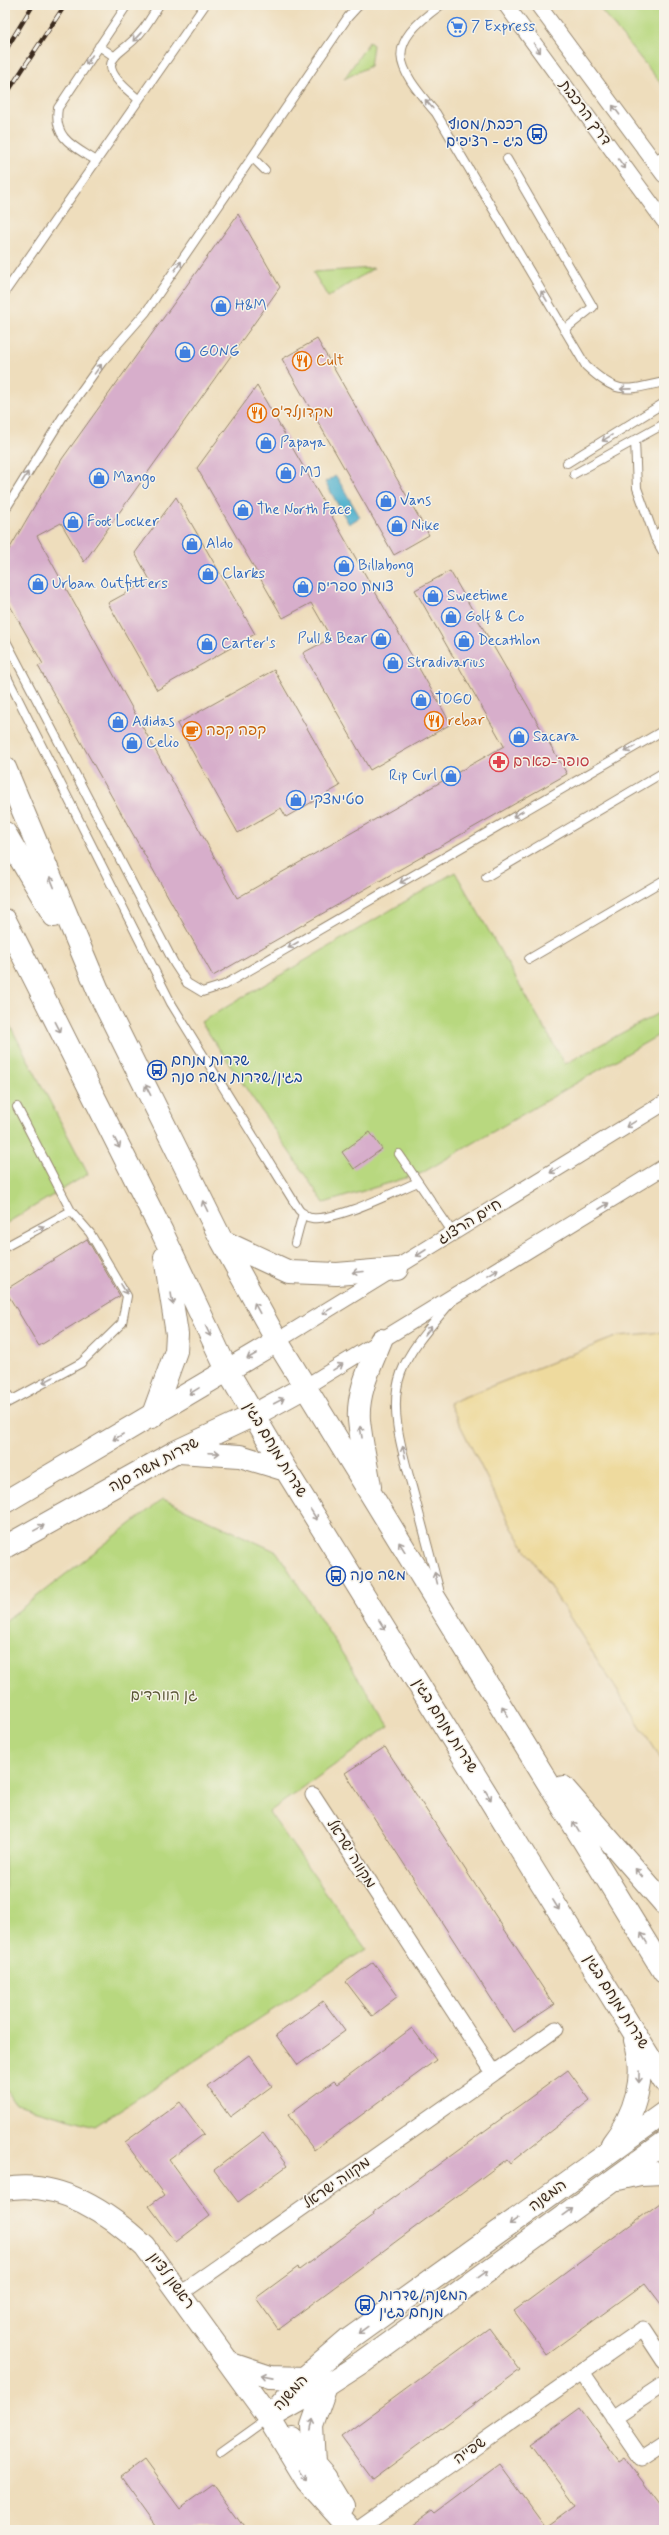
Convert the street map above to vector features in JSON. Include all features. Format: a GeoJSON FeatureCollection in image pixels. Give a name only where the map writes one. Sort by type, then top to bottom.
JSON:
{"type":"FeatureCollection","features":[{"type":"Feature","properties":{"kind":"main road"},"geometry":{"type":"LineString","coordinates":[[5,768],[100,995],[222,1241],[277,1341],[664,1972]]}},
{"type":"Feature","properties":{"kind":"main road"},"geometry":{"type":"LineString","coordinates":[[5,833],[100,995]]}},
{"type":"Feature","properties":{"kind":"main road"},"geometry":{"type":"LineString","coordinates":[[5,920],[41,992]]}},
{"type":"Feature","properties":{"kind":"main road"},"geometry":{"type":"LineString","coordinates":[[5,933],[41,992]]}},
{"type":"Feature","properties":{"kind":"main road","name":"שדרות מנחם בגין"},"geometry":{"type":"LineString","coordinates":[[41,992],[162,1232],[227,1370],[286,1470],[631,2025],[664,2081]]}},
{"type":"Feature","properties":{"kind":"main road"},"geometry":{"type":"LineString","coordinates":[[152,1417],[176,1352],[177,1334],[162,1232]]}},
{"type":"Feature","properties":{"kind":"main road"},"geometry":{"type":"LineString","coordinates":[[222,1241],[289,1272],[337,1274],[396,1269]]}},
{"type":"Feature","properties":{"kind":"main road"},"geometry":{"type":"LineString","coordinates":[[372,1498],[359,1420],[360,1406],[367,1374],[381,1340]]}},
{"type":"Feature","properties":{"kind":"main road"},"geometry":{"type":"LineString","coordinates":[[5,1502],[152,1417],[277,1341]]}},
{"type":"Feature","properties":{"kind":"main road","name":"שדרות משה סנה"},"geometry":{"type":"LineString","coordinates":[[5,1547],[175,1452],[254,1415],[305,1387]]}},
{"type":"Feature","properties":{"kind":"main road"},"geometry":{"type":"LineString","coordinates":[[175,1452],[240,1456],[286,1470]]}},
{"type":"Feature","properties":{"kind":"main road"},"geometry":{"type":"LineString","coordinates":[[525,1744],[664,1903]]}},
{"type":"Feature","properties":{"kind":"main road"},"geometry":{"type":"LineString","coordinates":[[603,2157],[621,2133],[637,2100],[639,2064],[637,2045],[631,2025]]}},
{"type":"Feature","properties":{"kind":"main road","name":"המשנה"},"geometry":{"type":"LineString","coordinates":[[269,2418],[304,2378],[348,2340],[664,2113]]}},
{"type":"Feature","properties":{"kind":"main road","name":"המשנה"},"geometry":{"type":"LineString","coordinates":[[269,2418],[326,2386],[664,2143]]}},
{"type":"Feature","properties":{"kind":"main road"},"geometry":{"type":"LineString","coordinates":[[611,2181],[640,2174],[664,2173]]}},
{"type":"Feature","properties":{"kind":"main road","name":"ראשון לציון"},"geometry":{"type":"LineString","coordinates":[[5,2188],[37,2188],[74,2198],[101,2211],[124,2227],[145,2247],[181,2293],[269,2418],[307,2481],[352,2530]]}},
{"type":"Feature","properties":{"kind":"main road"},"geometry":{"type":"LineString","coordinates":[[231,2364],[270,2377],[304,2378]]}},
{"type":"Feature","properties":{"kind":"main road"},"geometry":{"type":"LineString","coordinates":[[314,2462],[312,2426],[326,2386]]}},
{"type":"Feature","properties":{"kind":"main road","name":"ראשון לציון"},"geometry":{"type":"LineString","coordinates":[[269,2418],[314,2462],[333,2489],[352,2530]]}},
{"type":"Feature","properties":{"kind":"street","name":"דרך הרכבת"},"geometry":{"type":"LineString","coordinates":[[506,5],[664,221]]}},
{"type":"Feature","properties":{"kind":"street","name":"דרך הרכבת"},"geometry":{"type":"LineString","coordinates":[[538,5],[659,158],[664,175]]}},
{"type":"Feature","properties":{"kind":"street","name":"חיים הרצוג"},"geometry":{"type":"LineString","coordinates":[[277,1341],[664,1103]]}},
{"type":"Feature","properties":{"kind":"street"},"geometry":{"type":"LineString","coordinates":[[305,1387],[664,1167]]}},
{"type":"Feature","properties":{"kind":"street","name":"מקווה ישראל"},"geometry":{"type":"LineString","coordinates":[[313,1795],[494,2073]]}},
{"type":"Feature","properties":{"kind":"street","name":"מקווה ישראל"},"geometry":{"type":"LineString","coordinates":[[181,2293],[556,2028]]}},
{"type":"Feature","properties":{"kind":"street","name":"שפייה"},"geometry":{"type":"LineString","coordinates":[[357,2530],[644,2329],[664,2361]]}},
{"type":"Feature","properties":{"kind":"street"},"geometry":{"type":"LineString","coordinates":[[582,2372],[641,2458],[664,2443]]}},
{"type":"Feature","properties":{"kind":"street"},"geometry":{"type":"LineString","coordinates":[[613,2418],[664,2384]]}},
{"type":"Feature","properties":{"kind":"lane"},"geometry":{"type":"LineString","coordinates":[[95,160],[64,138],[58,130],[56,119],[58,108],[127,5]]}},
{"type":"Feature","properties":{"kind":"lane"},"geometry":{"type":"LineString","coordinates":[[138,99],[113,72],[112,64],[115,57],[140,33],[160,5]]}},
{"type":"Feature","properties":{"kind":"lane"},"geometry":{"type":"LineString","coordinates":[[5,292],[95,160],[205,5]]}},
{"type":"Feature","properties":{"kind":"lane"},"geometry":{"type":"LineString","coordinates":[[5,510],[62,418],[102,362],[146,312],[254,158],[348,17],[359,5]]}},
{"type":"Feature","properties":{"kind":"lane"},"geometry":{"type":"LineString","coordinates":[[441,5],[419,21],[409,32],[403,44],[401,57],[405,71],[412,84],[436,113],[586,366],[602,380],[617,389],[633,389],[664,382]]}},
{"type":"Feature","properties":{"kind":"lane"},"geometry":{"type":"LineString","coordinates":[[99,46],[115,57]]}},
{"type":"Feature","properties":{"kind":"lane"},"geometry":{"type":"LineString","coordinates":[[254,158],[265,170]]}},
{"type":"Feature","properties":{"kind":"lane"},"geometry":{"type":"LineString","coordinates":[[506,159],[593,307],[564,330]]}},
{"type":"Feature","properties":{"kind":"lane"},"geometry":{"type":"LineString","coordinates":[[567,463],[664,403]]}},
{"type":"Feature","properties":{"kind":"lane"},"geometry":{"type":"LineString","coordinates":[[574,474],[664,424]]}},
{"type":"Feature","properties":{"kind":"lane"},"geometry":{"type":"LineString","coordinates":[[635,440],[637,488],[655,538],[664,554]]}},
{"type":"Feature","properties":{"kind":"lane"},"geometry":{"type":"LineString","coordinates":[[655,538],[664,527]]}},
{"type":"Feature","properties":{"kind":"lane"},"geometry":{"type":"LineString","coordinates":[[5,639],[174,962],[187,983],[202,992],[215,990],[231,981],[664,730]]}},
{"type":"Feature","properties":{"kind":"lane"},"geometry":{"type":"LineString","coordinates":[[5,673],[170,1003],[303,1213],[310,1218],[320,1218],[344,1212],[418,1182]]}},
{"type":"Feature","properties":{"kind":"lane"},"geometry":{"type":"LineString","coordinates":[[486,877],[664,772]]}},
{"type":"Feature","properties":{"kind":"lane"},"geometry":{"type":"LineString","coordinates":[[529,959],[664,880]]}},
{"type":"Feature","properties":{"kind":"lane"},"geometry":{"type":"LineString","coordinates":[[5,1390],[8,1402],[81,1363],[122,1323],[128,1296],[90,1233],[71,1212],[17,1107]]}},
{"type":"Feature","properties":{"kind":"lane"},"geometry":{"type":"LineString","coordinates":[[399,1154],[453,1233]]}},
{"type":"Feature","properties":{"kind":"lane"},"geometry":{"type":"LineString","coordinates":[[5,1247],[71,1212]]}},
{"type":"Feature","properties":{"kind":"lane"},"geometry":{"type":"LineString","coordinates":[[295,1243],[303,1213]]}},
{"type":"Feature","properties":{"kind":"lane"},"geometry":{"type":"LineString","coordinates":[[445,1615],[403,1450],[396,1410],[397,1392],[401,1373],[410,1355],[459,1293]]}},
{"type":"Feature","properties":{"kind":"lane"},"geometry":{"type":"LineString","coordinates":[[221,2452],[269,2418]]}},
{"type":"Feature","properties":{"kind":"green space"},"geometry":{"type":"Polygon","coordinates":[[[597,5],[664,5],[664,87],[597,5]]]}},
{"type":"Feature","properties":{"kind":"green space"},"geometry":{"type":"Polygon","coordinates":[[[369,42],[373,45],[370,66],[344,79],[369,42]]]}},
{"type":"Feature","properties":{"kind":"green space"},"geometry":{"type":"Polygon","coordinates":[[[374,268],[328,297],[313,272],[374,268]]]}},
{"type":"Feature","properties":{"kind":"green space"},"geometry":{"type":"Polygon","coordinates":[[[455,872],[565,1064],[664,1010],[664,1032],[422,1173],[324,1203],[201,1022],[455,872]]]}},
{"type":"Feature","properties":{"kind":"green space"},"geometry":{"type":"Polygon","coordinates":[[[5,1016],[88,1174],[5,1224],[5,1016]]]}},
{"type":"Feature","properties":{"kind":"green space","name":"גן הוורדים"},"geometry":{"type":"Polygon","coordinates":[[[163,1499],[277,1552],[389,1726],[269,1812],[366,1949],[95,2126],[16,2104],[5,2088],[5,1621],[163,1499]]]}},
{"type":"Feature","properties":{"kind":"sand"},"geometry":{"type":"Polygon","coordinates":[[[664,1332],[664,1763],[512,1528],[449,1403],[618,1336],[664,1332]]]}},
{"type":"Feature","properties":{"kind":"water"},"geometry":{"type":"Polygon","coordinates":[[[336,476],[360,517],[349,524],[325,482],[336,476]]]}},
{"type":"Feature","properties":{"kind":"building"},"geometry":{"type":"Polygon","coordinates":[[[238,214],[280,287],[84,562],[61,523],[37,536],[237,898],[504,746],[415,590],[450,571],[567,774],[213,976],[38,666],[43,664],[9,604],[5,591],[5,562],[7,553],[62,459],[238,214]]]}},
{"type":"Feature","properties":{"kind":"building"},"geometry":{"type":"Polygon","coordinates":[[[317,339],[429,535],[394,555],[282,359],[317,339]]]}},
{"type":"Feature","properties":{"kind":"building"},"geometry":{"type":"Polygon","coordinates":[[[257,386],[451,724],[370,770],[303,653],[331,638],[311,603],[283,618],[197,468],[257,386]]]}},
{"type":"Feature","properties":{"kind":"building"},"geometry":{"type":"Polygon","coordinates":[[[176,497],[255,634],[157,690],[108,603],[150,580],[135,553],[176,497]]]}},
{"type":"Feature","properties":{"kind":"building"},"geometry":{"type":"Polygon","coordinates":[[[274,670],[340,786],[286,817],[281,808],[238,833],[177,724],[274,670]]]}},
{"type":"Feature","properties":{"kind":"building"},"geometry":{"type":"Polygon","coordinates":[[[370,1132],[382,1149],[354,1169],[342,1152],[370,1132]]]}},
{"type":"Feature","properties":{"kind":"building"},"geometry":{"type":"Polygon","coordinates":[[[87,1239],[120,1296],[39,1346],[5,1290],[87,1239]]]}},
{"type":"Feature","properties":{"kind":"building"},"geometry":{"type":"Polygon","coordinates":[[[385,1747],[554,2005],[513,2032],[345,1773],[385,1747]]]}},
{"type":"Feature","properties":{"kind":"building"},"geometry":{"type":"Polygon","coordinates":[[[373,1962],[398,1996],[372,2016],[346,1982],[373,1962]]]}},
{"type":"Feature","properties":{"kind":"building"},"geometry":{"type":"Polygon","coordinates":[[[323,2001],[345,2031],[298,2065],[276,2035],[323,2001]]]}},
{"type":"Feature","properties":{"kind":"building"},"geometry":{"type":"Polygon","coordinates":[[[412,2028],[436,2060],[314,2150],[288,2115],[334,2081],[337,2084],[412,2028]]]}},
{"type":"Feature","properties":{"kind":"building"},"geometry":{"type":"Polygon","coordinates":[[[249,2055],[272,2086],[230,2117],[207,2086],[249,2055]]]}},
{"type":"Feature","properties":{"kind":"building"},"geometry":{"type":"Polygon","coordinates":[[[568,2070],[590,2100],[510,2163],[507,2159],[278,2329],[256,2298],[298,2267],[299,2270],[373,2215],[372,2213],[568,2070]]]}},
{"type":"Feature","properties":{"kind":"building"},"geometry":{"type":"Polygon","coordinates":[[[180,2102],[204,2134],[169,2160],[210,2216],[176,2242],[149,2206],[164,2195],[125,2142],[180,2102]]]}},
{"type":"Feature","properties":{"kind":"building"},"geometry":{"type":"Polygon","coordinates":[[[263,2133],[287,2166],[238,2202],[214,2170],[263,2133]]]}},
{"type":"Feature","properties":{"kind":"building"},"geometry":{"type":"Polygon","coordinates":[[[664,2200],[664,2308],[645,2283],[547,2355],[514,2311],[664,2200]]]}},
{"type":"Feature","properties":{"kind":"building"},"geometry":{"type":"Polygon","coordinates":[[[489,2328],[520,2370],[372,2479],[341,2437],[489,2328]]]}},
{"type":"Feature","properties":{"kind":"building"},"geometry":{"type":"Polygon","coordinates":[[[580,2408],[619,2462],[625,2458],[664,2510],[664,2530],[404,2530],[433,2509],[436,2512],[500,2464],[546,2527],[576,2505],[531,2444],[580,2408]]]}},
{"type":"Feature","properties":{"kind":"building"},"geometry":{"type":"Polygon","coordinates":[[[144,2460],[180,2509],[213,2485],[246,2530],[159,2530],[121,2477],[144,2460]]]}},
{"type":"Feature","properties":{"kind":"railway"},"geometry":{"type":"LineString","coordinates":[[5,51],[33,5]]}},
{"type":"Feature","properties":{"kind":"railway"},"geometry":{"type":"LineString","coordinates":[[5,96],[65,5]]}},
{"type":"Feature","properties":{"kind":"place","name":"7 Express"},"geometry":{"type":"Point","coordinates":[457,27]}},
{"type":"Feature","properties":{"kind":"place","name":"רכבת/מסוף ביג - רציפים"},"geometry":{"type":"Point","coordinates":[537,134]}},
{"type":"Feature","properties":{"kind":"place","name":"H&M"},"geometry":{"type":"Point","coordinates":[221,306]}},
{"type":"Feature","properties":{"kind":"place","name":"GONG"},"geometry":{"type":"Point","coordinates":[185,352]}},
{"type":"Feature","properties":{"kind":"place","name":"Cult"},"geometry":{"type":"Point","coordinates":[302,361]}},
{"type":"Feature","properties":{"kind":"place","name":"מקדונלד'ס"},"geometry":{"type":"Point","coordinates":[257,413]}},
{"type":"Feature","properties":{"kind":"place","name":"Papaya"},"geometry":{"type":"Point","coordinates":[266,443]}},
{"type":"Feature","properties":{"kind":"place","name":"MJ"},"geometry":{"type":"Point","coordinates":[286,473]}},
{"type":"Feature","properties":{"kind":"place","name":"Mango"},"geometry":{"type":"Point","coordinates":[99,478]}},
{"type":"Feature","properties":{"kind":"place","name":"Vans"},"geometry":{"type":"Point","coordinates":[386,501]}},
{"type":"Feature","properties":{"kind":"place","name":"The North Face"},"geometry":{"type":"Point","coordinates":[243,510]}},
{"type":"Feature","properties":{"kind":"place","name":"Foot Locker"},"geometry":{"type":"Point","coordinates":[73,522]}},
{"type":"Feature","properties":{"kind":"place","name":"Nike"},"geometry":{"type":"Point","coordinates":[397,526]}},
{"type":"Feature","properties":{"kind":"place","name":"Aldo"},"geometry":{"type":"Point","coordinates":[192,544]}},
{"type":"Feature","properties":{"kind":"place","name":"Billabong"},"geometry":{"type":"Point","coordinates":[344,566]}},
{"type":"Feature","properties":{"kind":"place","name":"Clarks"},"geometry":{"type":"Point","coordinates":[208,574]}},
{"type":"Feature","properties":{"kind":"place","name":"Urban Outfitters"},"geometry":{"type":"Point","coordinates":[38,584]}},
{"type":"Feature","properties":{"kind":"place","name":"צומת ספרים"},"geometry":{"type":"Point","coordinates":[303,587]}},
{"type":"Feature","properties":{"kind":"place","name":"Sweetime"},"geometry":{"type":"Point","coordinates":[433,596]}},
{"type":"Feature","properties":{"kind":"place","name":"Golf & Co"},"geometry":{"type":"Point","coordinates":[451,617]}},
{"type":"Feature","properties":{"kind":"place","name":"Pull & Bear"},"geometry":{"type":"Point","coordinates":[381,639]}},
{"type":"Feature","properties":{"kind":"place","name":"Decathlon"},"geometry":{"type":"Point","coordinates":[464,641]}},
{"type":"Feature","properties":{"kind":"place","name":"Carter's"},"geometry":{"type":"Point","coordinates":[207,644]}},
{"type":"Feature","properties":{"kind":"place","name":"Stradivarius"},"geometry":{"type":"Point","coordinates":[393,663]}},
{"type":"Feature","properties":{"kind":"place","name":"TOGO"},"geometry":{"type":"Point","coordinates":[421,700]}},
{"type":"Feature","properties":{"kind":"place","name":"rebar"},"geometry":{"type":"Point","coordinates":[434,721]}},
{"type":"Feature","properties":{"kind":"place","name":"Adidas"},"geometry":{"type":"Point","coordinates":[118,722]}},
{"type":"Feature","properties":{"kind":"place","name":"קפה קפה"},"geometry":{"type":"Point","coordinates":[192,731]}},
{"type":"Feature","properties":{"kind":"place","name":"Sacara"},"geometry":{"type":"Point","coordinates":[519,737]}},
{"type":"Feature","properties":{"kind":"place","name":"Celio"},"geometry":{"type":"Point","coordinates":[132,743]}},
{"type":"Feature","properties":{"kind":"place","name":"סופר-פארם"},"geometry":{"type":"Point","coordinates":[499,762]}},
{"type":"Feature","properties":{"kind":"place","name":"Rip Curl"},"geometry":{"type":"Point","coordinates":[451,776]}},
{"type":"Feature","properties":{"kind":"place","name":"סטימצקי"},"geometry":{"type":"Point","coordinates":[296,800]}},
{"type":"Feature","properties":{"kind":"place","name":"שדרות מנחם בגין/שדרות משה סנה"},"geometry":{"type":"Point","coordinates":[157,1070]}},
{"type":"Feature","properties":{"kind":"place","name":"משה סנה"},"geometry":{"type":"Point","coordinates":[336,1576]}},
{"type":"Feature","properties":{"kind":"place","name":"המשנה/שדרות מנחם בגין"},"geometry":{"type":"Point","coordinates":[365,2305]}}]}
